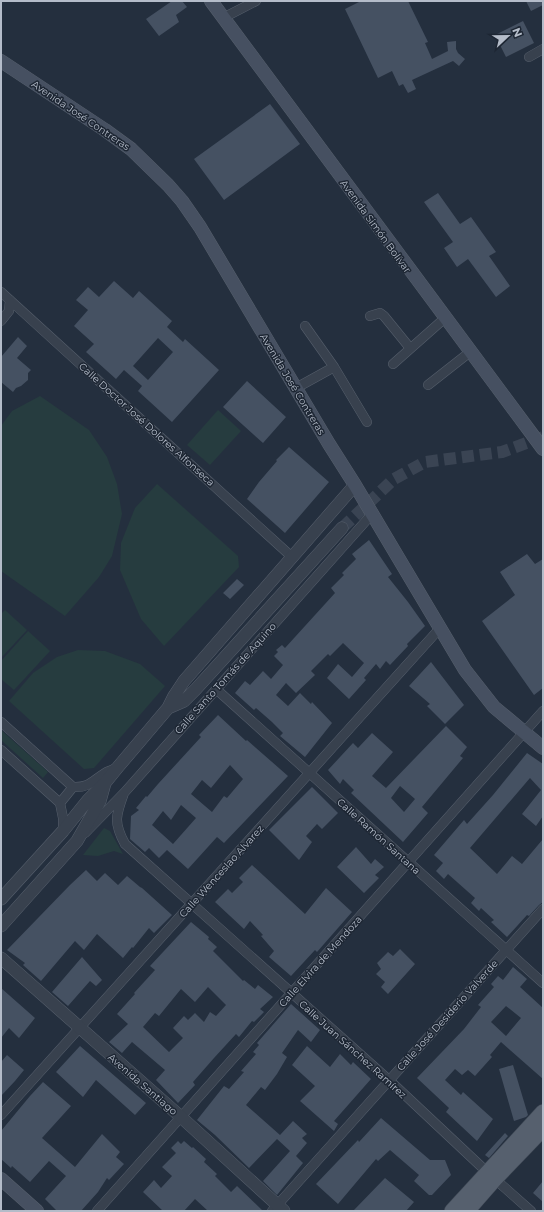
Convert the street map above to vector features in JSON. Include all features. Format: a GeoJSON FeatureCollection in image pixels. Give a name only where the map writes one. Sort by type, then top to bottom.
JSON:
{"type":"FeatureCollection","features":[{"type":"Feature","properties":{"kind":"main road","name":"Avenida Simón Bolívar"},"geometry":{"type":"LineString","coordinates":[[211,1],[222,18],[543,450]]}},
{"type":"Feature","properties":{"kind":"main road","name":"Avenida José Contreras"},"geometry":{"type":"LineString","coordinates":[[1,61],[106,130],[131,149],[168,185],[182,201],[200,227],[466,670],[494,707],[543,748]]}},
{"type":"Feature","properties":{"kind":"main road"},"geometry":{"type":"LineString","coordinates":[[467,1211],[491,1176],[543,1112]]}},
{"type":"Feature","properties":{"kind":"main road"},"geometry":{"type":"LineString","coordinates":[[452,1211],[543,1129]]}},
{"type":"Feature","properties":{"kind":"main road"},"geometry":{"type":"LineString","coordinates":[[1,1179],[37,1211]]}},
{"type":"Feature","properties":{"kind":"street"},"geometry":{"type":"LineString","coordinates":[[222,18],[256,1]]}},
{"type":"Feature","properties":{"kind":"street"},"geometry":{"type":"LineString","coordinates":[[529,57],[543,49]]}},
{"type":"Feature","properties":{"kind":"street","name":"Calle Doctor José Dolores Alfonseca"},"geometry":{"type":"LineString","coordinates":[[1,292],[292,557]]}},
{"type":"Feature","properties":{"kind":"street"},"geometry":{"type":"LineString","coordinates":[[1,320],[9,310],[10,300]]}},
{"type":"Feature","properties":{"kind":"street"},"geometry":{"type":"LineString","coordinates":[[370,316],[380,313],[384,316],[410,348]]}},
{"type":"Feature","properties":{"kind":"street"},"geometry":{"type":"LineString","coordinates":[[393,364],[445,318]]}},
{"type":"Feature","properties":{"kind":"street"},"geometry":{"type":"LineString","coordinates":[[305,326],[334,368],[367,422]]}},
{"type":"Feature","properties":{"kind":"street"},"geometry":{"type":"LineString","coordinates":[[428,385],[470,352]]}},
{"type":"Feature","properties":{"kind":"street"},"geometry":{"type":"LineString","coordinates":[[296,388],[334,368]]}},
{"type":"Feature","properties":{"kind":"street","name":"Calle Santo Tomás de Aquino"},"geometry":{"type":"LineString","coordinates":[[1,899],[88,800],[106,783],[168,708],[184,681],[355,485]]}},
{"type":"Feature","properties":{"kind":"street","name":"Calle Santo Tomás de Aquino"},"geometry":{"type":"LineString","coordinates":[[1,926],[77,841],[124,793],[372,514]]}},
{"type":"Feature","properties":{"kind":"street"},"geometry":{"type":"LineString","coordinates":[[168,708],[184,701],[196,689],[342,528]]}},
{"type":"Feature","properties":{"kind":"street","name":"Calle Wenceslao Alvarez"},"geometry":{"type":"LineString","coordinates":[[1,1115],[441,627]]}},
{"type":"Feature","properties":{"kind":"street","name":"Calle Ramón Santana"},"geometry":{"type":"LineString","coordinates":[[216,689],[543,983]]}},
{"type":"Feature","properties":{"kind":"street","name":"Calle Elvira de Mendoza"},"geometry":{"type":"LineString","coordinates":[[97,1211],[543,711]]}},
{"type":"Feature","properties":{"kind":"street"},"geometry":{"type":"LineString","coordinates":[[1,722],[73,787],[89,785],[105,773],[118,767]]}},
{"type":"Feature","properties":{"kind":"street"},"geometry":{"type":"LineString","coordinates":[[1,750],[60,803],[63,818],[63,830]]}},
{"type":"Feature","properties":{"kind":"street","name":"Calle Santo Tomás de Aquino"},"geometry":{"type":"LineString","coordinates":[[77,841],[100,801],[106,783]]}},
{"type":"Feature","properties":{"kind":"street"},"geometry":{"type":"LineString","coordinates":[[60,803],[73,787]]}},
{"type":"Feature","properties":{"kind":"street","name":"Calle Juan Sánchez Ramírez"},"geometry":{"type":"LineString","coordinates":[[124,793],[116,822],[125,844],[389,1080],[491,1176],[531,1211]]}},
{"type":"Feature","properties":{"kind":"street","name":"Calle José Desiderio Valverde"},"geometry":{"type":"LineString","coordinates":[[278,1209],[389,1080],[543,909]]}},
{"type":"Feature","properties":{"kind":"street","name":"Avenida Santiago"},"geometry":{"type":"LineString","coordinates":[[1,958],[181,1117],[278,1209]]}},
{"type":"Feature","properties":{"kind":"green space"},"geometry":{"type":"Polygon","coordinates":[[[40,396],[89,430],[107,457],[117,484],[122,514],[112,556],[99,577],[65,616],[1,571],[1,426],[12,411],[40,396]]]}},
{"type":"Feature","properties":{"kind":"green space"},"geometry":{"type":"Polygon","coordinates":[[[218,410],[241,431],[210,465],[187,445],[218,410]]]}},
{"type":"Feature","properties":{"kind":"green space"},"geometry":{"type":"Polygon","coordinates":[[[157,484],[238,556],[239,567],[164,646],[141,619],[120,570],[121,543],[135,508],[157,484]]]}},
{"type":"Feature","properties":{"kind":"green space"},"geometry":{"type":"Polygon","coordinates":[[[5,610],[27,630],[1,658],[1,614],[5,610]]]}},
{"type":"Feature","properties":{"kind":"green space"},"geometry":{"type":"Polygon","coordinates":[[[28,631],[50,651],[14,690],[1,679],[1,661],[28,631]]]}},
{"type":"Feature","properties":{"kind":"green space"},"geometry":{"type":"Polygon","coordinates":[[[78,650],[105,651],[140,664],[165,686],[94,768],[84,769],[9,701],[33,673],[57,657],[78,650]]]}},
{"type":"Feature","properties":{"kind":"green space"},"geometry":{"type":"Polygon","coordinates":[[[1,730],[48,772],[43,778],[1,740],[1,730]]]}},
{"type":"Feature","properties":{"kind":"green space"},"geometry":{"type":"Polygon","coordinates":[[[104,828],[110,831],[123,854],[114,851],[98,856],[83,855],[104,828]]]}},
{"type":"Feature","properties":{"kind":"building"},"geometry":{"type":"Polygon","coordinates":[[[172,1],[182,1],[187,7],[176,15],[179,22],[159,36],[146,19],[172,1]]]}},
{"type":"Feature","properties":{"kind":"building"},"geometry":{"type":"Polygon","coordinates":[[[361,1],[408,1],[428,42],[425,43],[432,59],[448,51],[447,42],[456,41],[456,49],[458,53],[465,59],[459,66],[453,61],[412,80],[416,89],[408,93],[403,84],[399,86],[392,71],[378,78],[345,9],[361,1]]]}},
{"type":"Feature","properties":{"kind":"building"},"geometry":{"type":"Polygon","coordinates":[[[526,1],[543,1],[543,5],[531,11],[526,1]]]}},
{"type":"Feature","properties":{"kind":"building"},"geometry":{"type":"Polygon","coordinates":[[[523,21],[534,43],[506,57],[495,35],[523,21]]]}},
{"type":"Feature","properties":{"kind":"building"},"geometry":{"type":"Polygon","coordinates":[[[270,104],[300,144],[224,200],[194,159],[270,104]]]}},
{"type":"Feature","properties":{"kind":"building"},"geometry":{"type":"Polygon","coordinates":[[[438,193],[460,224],[471,217],[496,252],[489,256],[510,286],[496,297],[468,259],[457,267],[444,248],[453,242],[424,202],[438,193]]]}},
{"type":"Feature","properties":{"kind":"building"},"geometry":{"type":"Polygon","coordinates":[[[114,281],[133,298],[139,291],[172,321],[167,327],[183,342],[185,339],[219,370],[172,422],[138,391],[142,386],[124,370],[116,379],[86,352],[94,344],[74,326],[88,310],[76,300],[88,287],[99,297],[114,281]],[[158,338],[133,366],[148,380],[173,352],[158,338]]]}},
{"type":"Feature","properties":{"kind":"building"},"geometry":{"type":"Polygon","coordinates":[[[18,337],[27,346],[17,358],[31,370],[28,373],[28,380],[16,388],[13,392],[1,382],[1,357],[18,337]]]}},
{"type":"Feature","properties":{"kind":"building"},"geometry":{"type":"Polygon","coordinates":[[[247,381],[286,417],[263,443],[223,407],[247,381]]]}},
{"type":"Feature","properties":{"kind":"building"},"geometry":{"type":"Polygon","coordinates":[[[289,447],[329,482],[285,533],[247,499],[277,461],[276,460],[289,447]]]}},
{"type":"Feature","properties":{"kind":"building"},"geometry":{"type":"Polygon","coordinates":[[[369,540],[392,574],[388,577],[425,626],[407,644],[408,646],[390,665],[386,661],[380,669],[376,664],[364,678],[366,680],[349,699],[327,678],[338,664],[352,677],[364,663],[343,643],[330,656],[328,654],[311,671],[315,675],[296,693],[286,683],[276,695],[288,706],[300,693],[311,704],[312,702],[332,723],[305,757],[280,736],[283,733],[272,722],[256,708],[254,710],[235,693],[245,681],[250,685],[263,671],[271,679],[283,665],[274,656],[278,652],[276,650],[282,645],[285,648],[335,593],[331,588],[344,575],[342,573],[356,559],[352,554],[369,540]]]}},
{"type":"Feature","properties":{"kind":"building"},"geometry":{"type":"Polygon","coordinates":[[[527,554],[535,564],[543,559],[543,688],[534,695],[482,621],[515,595],[500,572],[527,554]]]}},
{"type":"Feature","properties":{"kind":"building"},"geometry":{"type":"Polygon","coordinates":[[[237,579],[244,585],[230,599],[223,593],[237,579]]]}},
{"type":"Feature","properties":{"kind":"building"},"geometry":{"type":"Polygon","coordinates":[[[431,662],[464,705],[445,724],[427,706],[430,704],[409,686],[431,662]]]}},
{"type":"Feature","properties":{"kind":"building"},"geometry":{"type":"Polygon","coordinates":[[[218,715],[246,741],[247,740],[288,776],[224,843],[217,837],[188,869],[167,850],[159,858],[149,848],[145,852],[130,839],[131,816],[139,810],[136,808],[146,796],[147,797],[201,737],[199,735],[218,715]],[[230,765],[211,788],[202,780],[191,794],[212,812],[224,796],[227,798],[243,779],[230,765]],[[181,805],[171,820],[163,811],[152,825],[173,844],[196,818],[181,805]]]}},
{"type":"Feature","properties":{"kind":"building"},"geometry":{"type":"Polygon","coordinates":[[[446,726],[467,747],[460,756],[463,758],[422,807],[428,813],[403,842],[351,793],[354,790],[343,779],[340,784],[328,770],[353,743],[358,748],[372,733],[393,752],[372,776],[386,788],[446,726]],[[400,786],[391,798],[404,812],[415,799],[400,786]]]}},
{"type":"Feature","properties":{"kind":"building"},"geometry":{"type":"Polygon","coordinates":[[[527,753],[543,764],[543,816],[536,826],[522,814],[541,790],[530,778],[470,848],[497,874],[512,856],[522,864],[543,839],[543,902],[529,916],[527,915],[507,937],[491,922],[494,920],[481,908],[479,911],[471,903],[475,898],[448,874],[444,879],[436,871],[443,863],[434,855],[464,820],[467,824],[527,753]]]}},
{"type":"Feature","properties":{"kind":"building"},"geometry":{"type":"Polygon","coordinates":[[[312,787],[338,813],[322,829],[317,824],[306,836],[312,842],[299,860],[269,830],[312,787]]]}},
{"type":"Feature","properties":{"kind":"building"},"geometry":{"type":"Polygon","coordinates":[[[356,847],[371,864],[375,859],[384,867],[375,875],[379,878],[364,893],[337,867],[356,847]]]}},
{"type":"Feature","properties":{"kind":"building"},"geometry":{"type":"Polygon","coordinates":[[[252,865],[305,914],[326,888],[352,912],[317,952],[315,950],[291,976],[269,957],[274,951],[261,936],[263,935],[250,921],[244,929],[215,902],[228,889],[232,893],[243,882],[239,878],[252,865]]]}},
{"type":"Feature","properties":{"kind":"building"},"geometry":{"type":"Polygon","coordinates":[[[86,870],[97,881],[105,873],[118,885],[127,876],[172,915],[154,933],[149,928],[123,958],[97,934],[84,950],[75,941],[41,981],[23,965],[25,963],[7,950],[86,870]]]}},
{"type":"Feature","properties":{"kind":"building"},"geometry":{"type":"Polygon","coordinates":[[[191,922],[209,937],[208,939],[217,947],[213,951],[243,981],[244,980],[255,989],[258,985],[273,997],[260,1009],[264,1012],[254,1022],[252,1021],[239,1037],[236,1034],[193,1082],[195,1085],[178,1103],[156,1080],[165,1070],[132,1042],[122,1053],[109,1042],[128,1024],[117,1014],[155,970],[150,966],[191,922]],[[208,987],[195,1002],[181,989],[159,1016],[155,1013],[143,1027],[169,1052],[183,1038],[173,1028],[184,1016],[188,1020],[195,1013],[204,1022],[210,1012],[216,1016],[226,1005],[208,987]]]}},
{"type":"Feature","properties":{"kind":"building"},"geometry":{"type":"Polygon","coordinates":[[[400,949],[415,964],[388,994],[381,987],[385,982],[376,974],[381,969],[377,963],[388,952],[393,956],[400,949]]]}},
{"type":"Feature","properties":{"kind":"building"},"geometry":{"type":"Polygon","coordinates":[[[82,957],[102,980],[96,986],[90,981],[68,1006],[52,992],[82,957]]]}},
{"type":"Feature","properties":{"kind":"building"},"geometry":{"type":"Polygon","coordinates":[[[513,967],[527,979],[520,987],[543,1008],[543,1079],[501,1042],[490,1055],[492,1057],[475,1076],[468,1070],[462,1075],[455,1069],[445,1080],[461,1095],[463,1092],[493,1119],[477,1141],[446,1112],[449,1108],[417,1078],[464,1029],[481,1007],[478,1005],[494,987],[491,984],[498,976],[503,980],[513,967]],[[506,1006],[491,1022],[506,1036],[521,1018],[506,1006]]]}},
{"type":"Feature","properties":{"kind":"building"},"geometry":{"type":"Polygon","coordinates":[[[1,988],[35,1018],[19,1038],[9,1028],[1,1038],[1,988]]]}},
{"type":"Feature","properties":{"kind":"building"},"geometry":{"type":"Polygon","coordinates":[[[291,1004],[320,1030],[311,1042],[298,1030],[282,1053],[287,1057],[277,1074],[265,1090],[261,1087],[246,1105],[280,1135],[293,1121],[307,1134],[302,1138],[307,1143],[296,1156],[303,1163],[277,1195],[263,1181],[290,1151],[277,1139],[249,1168],[197,1120],[224,1086],[229,1089],[244,1072],[241,1071],[256,1054],[253,1052],[259,1045],[257,1043],[291,1004]]]}},
{"type":"Feature","properties":{"kind":"building"},"geometry":{"type":"Polygon","coordinates":[[[80,1046],[146,1103],[135,1115],[96,1080],[83,1097],[56,1072],[80,1046]]]}},
{"type":"Feature","properties":{"kind":"building"},"geometry":{"type":"Polygon","coordinates":[[[307,1046],[330,1067],[340,1054],[351,1065],[353,1062],[371,1079],[334,1121],[338,1124],[334,1131],[300,1101],[315,1086],[292,1065],[307,1046]]]}},
{"type":"Feature","properties":{"kind":"building"},"geometry":{"type":"Polygon","coordinates":[[[7,1055],[24,1070],[1,1096],[1,1062],[7,1055]]]}},
{"type":"Feature","properties":{"kind":"building"},"geometry":{"type":"Polygon","coordinates":[[[513,1065],[528,1115],[514,1121],[499,1069],[513,1065]]]}},
{"type":"Feature","properties":{"kind":"building"},"geometry":{"type":"Polygon","coordinates":[[[43,1082],[71,1106],[42,1138],[75,1167],[102,1134],[120,1152],[116,1157],[124,1164],[109,1180],[107,1178],[98,1192],[81,1211],[57,1211],[45,1199],[66,1176],[49,1161],[30,1182],[12,1166],[11,1168],[1,1159],[1,1131],[43,1082]]]}},
{"type":"Feature","properties":{"kind":"building"},"geometry":{"type":"Polygon","coordinates":[[[381,1118],[430,1160],[445,1160],[451,1175],[432,1195],[429,1195],[414,1181],[419,1175],[390,1150],[378,1161],[376,1159],[338,1204],[316,1184],[381,1118]]]}},
{"type":"Feature","properties":{"kind":"building"},"geometry":{"type":"Polygon","coordinates":[[[505,1133],[508,1136],[489,1158],[485,1155],[505,1133]]]}},
{"type":"Feature","properties":{"kind":"building"},"geometry":{"type":"Polygon","coordinates":[[[178,1141],[181,1144],[184,1141],[206,1159],[204,1162],[217,1174],[215,1176],[231,1192],[237,1186],[263,1211],[208,1211],[195,1199],[184,1211],[163,1211],[143,1192],[154,1180],[161,1188],[172,1176],[162,1167],[176,1153],[171,1148],[178,1141]]]}},
{"type":"Feature","properties":{"kind":"building"},"geometry":{"type":"Polygon","coordinates":[[[385,1178],[414,1202],[406,1211],[353,1211],[385,1178]]]}},
{"type":"Feature","properties":{"kind":"building"},"geometry":{"type":"Polygon","coordinates":[[[543,1181],[543,1202],[533,1193],[543,1181]]]}},
{"type":"Feature","properties":{"kind":"tunnel"},"geometry":{"type":"LineString","coordinates":[[342,528],[394,479],[425,462],[502,452],[543,437]]}}]}
